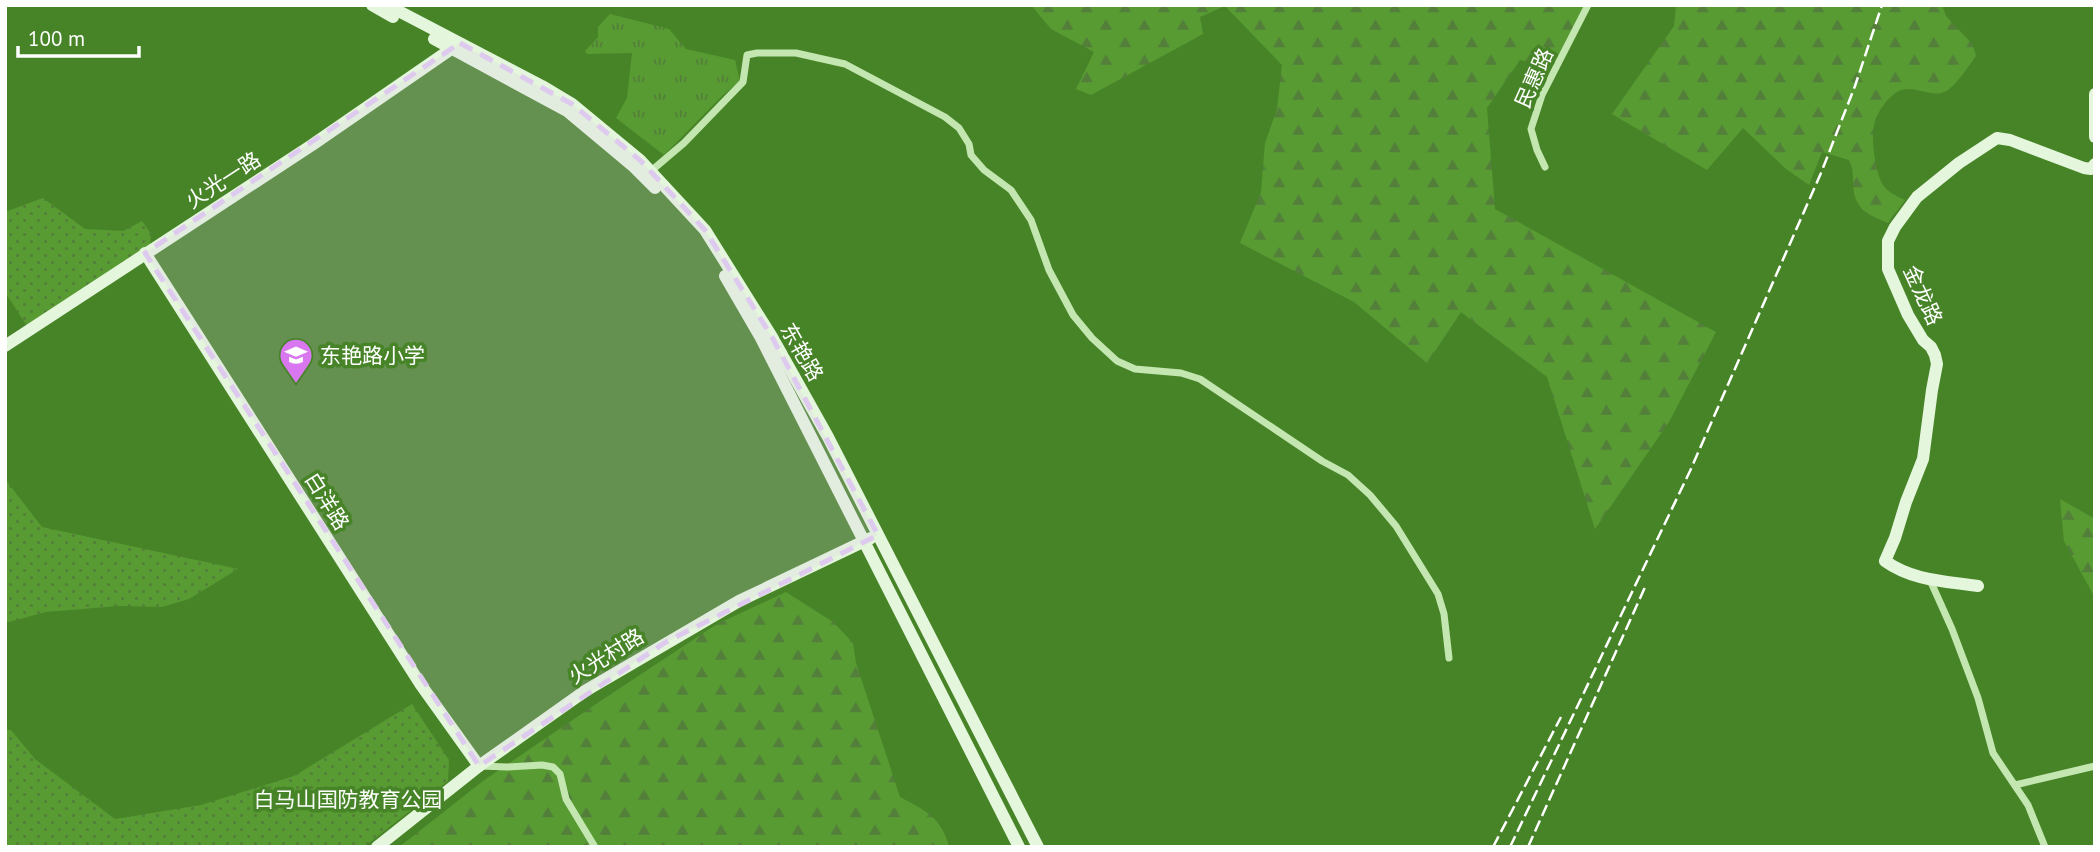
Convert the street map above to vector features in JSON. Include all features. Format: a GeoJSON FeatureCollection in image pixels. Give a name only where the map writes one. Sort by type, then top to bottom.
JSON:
{"type":"FeatureCollection","features":[{"type":"Feature","properties":{"kind":"street","name":"东艳路"},"geometry":{"type":"LineString","coordinates":[[372,5],[572,104],[641,161],[705,230],[765,326],[828,437],[1038,847]]}},
{"type":"Feature","properties":{"kind":"street","name":"东艳路"},"geometry":{"type":"LineString","coordinates":[[387,5],[567,111],[635,167],[701,237],[761,338],[1019,847]]}},
{"type":"Feature","properties":{"kind":"street","name":"民惠路"},"geometry":{"type":"LineString","coordinates":[[1545,167],[1531,129],[1542,95],[1588,5]]}},
{"type":"Feature","properties":{"kind":"street","name":"火光一路"},"geometry":{"type":"LineString","coordinates":[[5,346],[323,138],[456,46]]}},
{"type":"Feature","properties":{"kind":"street"},"geometry":{"type":"LineString","coordinates":[[650,171],[684,143],[743,82],[747,55],[757,53],[796,53],[845,64],[945,117],[959,128],[969,145],[971,155],[984,170],[1011,190],[1031,220],[1049,270],[1073,314],[1092,338],[1117,362],[1135,369],[1181,373],[1200,379],[1322,461],[1348,475],[1370,495],[1396,526],[1438,594],[1444,614],[1449,658]]}},
{"type":"Feature","properties":{"kind":"street"},"geometry":{"type":"LineString","coordinates":[[2095,94],[2095,137]]}},
{"type":"Feature","properties":{"kind":"street","name":"金龙路"},"geometry":{"type":"LineString","coordinates":[[1978,586],[1909,575],[1885,561],[1923,459],[1931,390],[1937,364],[1936,355],[1923,341],[1908,315],[1888,269],[1888,241],[1917,197],[1959,163],[1997,138],[2010,140],[2091,169]]}},
{"type":"Feature","properties":{"kind":"street","name":"白洋路"},"geometry":{"type":"LineString","coordinates":[[145,253],[421,685],[479,766]]}},
{"type":"Feature","properties":{"kind":"street","name":"火光村路"},"geometry":{"type":"LineString","coordinates":[[377,847],[479,766],[585,691],[739,601],[878,535]]}},
{"type":"Feature","properties":{"kind":"street"},"geometry":{"type":"LineString","coordinates":[[1930,580],[1973,686],[1993,753],[2028,805],[2045,847]]}},
{"type":"Feature","properties":{"kind":"street"},"geometry":{"type":"LineString","coordinates":[[479,766],[553,767],[560,774],[566,799],[595,847]]}},
{"type":"Feature","properties":{"kind":"street"},"geometry":{"type":"LineString","coordinates":[[2015,785],[2095,766]]}},
{"type":"Feature","properties":{"kind":"highlighted area"},"geometry":{"type":"Polygon","coordinates":[[[460,43],[572,104],[641,161],[705,230],[772,337],[878,535],[666,642],[479,766],[145,253],[460,43]]]}},
{"type":"Feature","properties":{"kind":"green space"},"geometry":{"type":"Polygon","coordinates":[[[1031,5],[1588,5],[1557,67],[1520,60],[1487,108],[1495,209],[1716,332],[1669,422],[1595,529],[1547,377],[1461,312],[1427,363],[1354,302],[1240,243],[1261,192],[1265,143],[1277,109],[1282,65],[1225,6],[1200,17],[1203,34],[1091,95],[1076,89],[1094,52],[1051,29],[1031,5]]]}},
{"type":"Feature","properties":{"kind":"green space"},"geometry":{"type":"Polygon","coordinates":[[[1676,5],[1942,5],[1946,16],[1973,45],[1976,56],[1948,90],[1938,94],[1913,89],[1900,91],[1887,100],[1878,114],[1873,135],[1880,179],[1892,194],[1905,200],[1888,223],[1859,205],[1849,160],[1822,152],[1809,185],[1786,169],[1743,128],[1707,170],[1612,114],[1674,26],[1676,5]]]}},
{"type":"Feature","properties":{"kind":"green space"},"geometry":{"type":"Polygon","coordinates":[[[610,14],[669,29],[686,49],[735,60],[740,81],[664,155],[616,118],[627,98],[632,53],[587,54],[585,51],[598,37],[598,27],[610,14]]]}},
{"type":"Feature","properties":{"kind":"green space"},"geometry":{"type":"Polygon","coordinates":[[[43,198],[85,229],[123,231],[142,221],[151,234],[150,245],[27,326],[5,292],[5,212],[43,198]]]}},
{"type":"Feature","properties":{"kind":"green space"},"geometry":{"type":"Polygon","coordinates":[[[5,479],[42,527],[238,569],[189,599],[162,607],[118,606],[46,612],[5,621],[5,479]]]}},
{"type":"Feature","properties":{"kind":"green space"},"geometry":{"type":"Polygon","coordinates":[[[2060,499],[2095,519],[2095,598],[2064,541],[2060,499]]]}},
{"type":"Feature","properties":{"kind":"green space"},"geometry":{"type":"Polygon","coordinates":[[[786,592],[833,622],[853,643],[856,663],[900,797],[925,811],[937,822],[949,847],[399,847],[483,781],[717,624],[786,592]]]}},
{"type":"Feature","properties":{"kind":"green space","name":"白马山国防教育公园"},"geometry":{"type":"Polygon","coordinates":[[[412,704],[449,760],[448,781],[364,847],[5,847],[5,730],[11,730],[35,759],[115,819],[201,805],[294,776],[412,704]]]}},
{"type":"Feature","properties":{"kind":"railway"},"geometry":{"type":"LineString","coordinates":[[1510,847],[1690,471],[1821,173],[1855,86],[1882,5]]}},
{"type":"Feature","properties":{"kind":"railway"},"geometry":{"type":"LineString","coordinates":[[1528,847],[1646,585]]}},
{"type":"Feature","properties":{"kind":"railway"},"geometry":{"type":"LineString","coordinates":[[1493,847],[1561,717]]}},
{"type":"Feature","properties":{"kind":"place","name":"东艳路小学"},"geometry":{"type":"Point","coordinates":[296,385]}}]}
